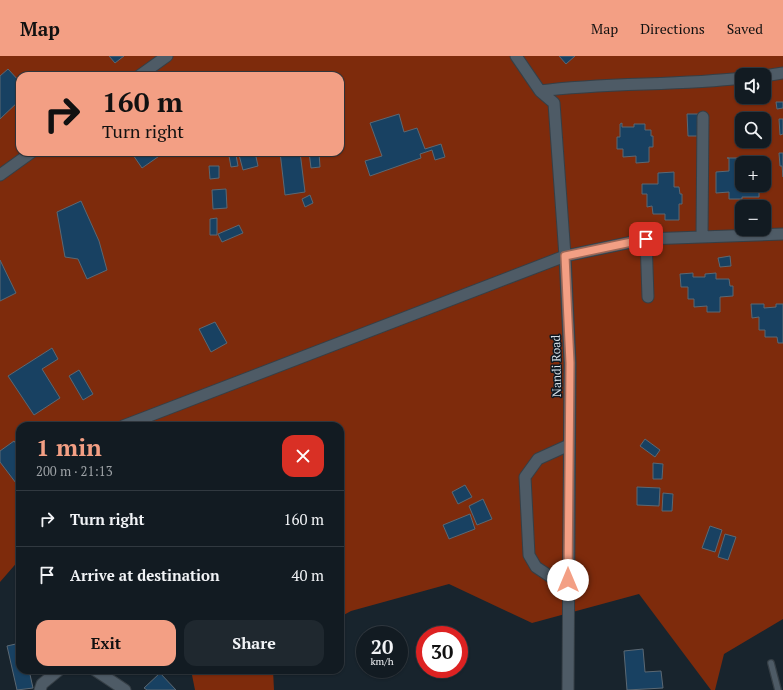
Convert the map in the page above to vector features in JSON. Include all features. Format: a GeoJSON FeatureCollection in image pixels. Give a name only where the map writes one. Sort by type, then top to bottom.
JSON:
{"type":"FeatureCollection","features":[{"type":"Feature","properties":{"kind":"street"},"geometry":{"type":"LineString","coordinates":[[145,72],[168,56]]}},
{"type":"Feature","properties":{"kind":"street","name":"Nandi Road"},"geometry":{"type":"LineString","coordinates":[[516,56],[540,91],[554,103],[565,256],[570,363],[568,690]]}},
{"type":"Feature","properties":{"kind":"street"},"geometry":{"type":"LineString","coordinates":[[771,75],[783,73]]}},
{"type":"Feature","properties":{"kind":"street"},"geometry":{"type":"LineString","coordinates":[[540,91],[568,87],[701,82],[735,79]]}},
{"type":"Feature","properties":{"kind":"street"},"geometry":{"type":"LineString","coordinates":[[702,237],[703,117]]}},
{"type":"Feature","properties":{"kind":"street"},"geometry":{"type":"LineString","coordinates":[[0,175],[26,156]]}},
{"type":"Feature","properties":{"kind":"street"},"geometry":{"type":"LineString","coordinates":[[133,422],[565,256],[646,239],[783,234]]}},
{"type":"Feature","properties":{"kind":"street"},"geometry":{"type":"LineString","coordinates":[[646,239],[648,297]]}},
{"type":"Feature","properties":{"kind":"street"},"geometry":{"type":"LineString","coordinates":[[568,580],[554,579],[536,567],[529,555],[525,477],[538,459],[569,445]]}},
{"type":"Feature","properties":{"kind":"street"},"geometry":{"type":"LineString","coordinates":[[40,690],[42,684],[53,674]]}},
{"type":"Feature","properties":{"kind":"street"},"geometry":{"type":"LineString","coordinates":[[102,674],[125,690]]}},
{"type":"Feature","properties":{"kind":"lane"},"geometry":{"type":"LineString","coordinates":[[771,662],[778,690]]}},
{"type":"Feature","properties":{"kind":"shaded area"},"geometry":{"type":"Polygon","coordinates":[[[0,56],[783,56],[783,619],[724,654],[715,690],[711,690],[639,594],[532,623],[449,584],[351,611],[344,615],[344,422],[16,422],[16,564],[0,582],[0,56]]]}},
{"type":"Feature","properties":{"kind":"shaded area"},"geometry":{"type":"Polygon","coordinates":[[[192,674],[273,674],[274,690],[195,690],[192,674]]]}},
{"type":"Feature","properties":{"kind":"building"},"geometry":{"type":"Polygon","coordinates":[[[109,56],[124,56],[115,63],[109,56]]]}},
{"type":"Feature","properties":{"kind":"building"},"geometry":{"type":"Polygon","coordinates":[[[559,56],[575,56],[566,64],[559,56]]]}},
{"type":"Feature","properties":{"kind":"building"},"geometry":{"type":"Polygon","coordinates":[[[8,69],[16,78],[16,104],[0,119],[0,76],[8,69]]]}},
{"type":"Feature","properties":{"kind":"building"},"geometry":{"type":"Polygon","coordinates":[[[776,102],[783,102],[783,108],[777,109],[776,102]]]}},
{"type":"Feature","properties":{"kind":"building"},"geometry":{"type":"Polygon","coordinates":[[[399,114],[404,132],[417,128],[425,149],[441,144],[445,157],[435,160],[432,150],[420,154],[421,158],[370,176],[365,161],[382,156],[370,123],[399,114]]]}},
{"type":"Feature","properties":{"kind":"building"},"geometry":{"type":"Polygon","coordinates":[[[687,114],[698,114],[699,136],[688,136],[687,114]]]}},
{"type":"Feature","properties":{"kind":"building"},"geometry":{"type":"Polygon","coordinates":[[[779,119],[783,119],[783,134],[780,135],[779,119]]]}},
{"type":"Feature","properties":{"kind":"building"},"geometry":{"type":"Polygon","coordinates":[[[622,123],[622,127],[634,127],[634,124],[645,124],[645,130],[651,130],[651,136],[653,136],[653,147],[649,147],[649,162],[636,163],[636,156],[623,157],[623,149],[617,149],[617,137],[620,137],[620,124],[622,123]]]}},
{"type":"Feature","properties":{"kind":"building"},"geometry":{"type":"Polygon","coordinates":[[[779,153],[783,153],[783,177],[782,166],[780,166],[779,153]]]}},
{"type":"Feature","properties":{"kind":"building"},"geometry":{"type":"Polygon","coordinates":[[[134,156],[159,156],[142,168],[134,156]]]}},
{"type":"Feature","properties":{"kind":"building"},"geometry":{"type":"Polygon","coordinates":[[[229,156],[236,156],[238,166],[231,167],[229,156]]]}},
{"type":"Feature","properties":{"kind":"building"},"geometry":{"type":"Polygon","coordinates":[[[239,156],[256,156],[258,166],[243,170],[239,156]]]}},
{"type":"Feature","properties":{"kind":"building"},"geometry":{"type":"Polygon","coordinates":[[[280,156],[300,156],[305,192],[285,195],[280,156]]]}},
{"type":"Feature","properties":{"kind":"building"},"geometry":{"type":"Polygon","coordinates":[[[310,156],[319,156],[320,167],[311,168],[310,156]]]}},
{"type":"Feature","properties":{"kind":"building"},"geometry":{"type":"Polygon","coordinates":[[[729,158],[735,158],[735,192],[759,192],[759,197],[729,199],[729,192],[716,193],[716,172],[729,171],[729,158]]]}},
{"type":"Feature","properties":{"kind":"building"},"geometry":{"type":"Polygon","coordinates":[[[209,166],[219,166],[219,178],[210,179],[209,166]]]}},
{"type":"Feature","properties":{"kind":"building"},"geometry":{"type":"Polygon","coordinates":[[[674,172],[674,187],[679,187],[680,194],[682,194],[682,204],[679,204],[679,220],[665,220],[665,214],[653,214],[652,206],[647,207],[647,194],[642,194],[642,184],[658,184],[658,173],[674,172]]]}},
{"type":"Feature","properties":{"kind":"building"},"geometry":{"type":"Polygon","coordinates":[[[226,189],[227,208],[213,209],[212,190],[226,189]]]}},
{"type":"Feature","properties":{"kind":"building"},"geometry":{"type":"Polygon","coordinates":[[[310,195],[313,203],[305,207],[302,199],[310,195]]]}},
{"type":"Feature","properties":{"kind":"building"},"geometry":{"type":"Polygon","coordinates":[[[81,201],[99,241],[107,270],[87,279],[78,259],[65,257],[57,212],[81,201]]]}},
{"type":"Feature","properties":{"kind":"building"},"geometry":{"type":"Polygon","coordinates":[[[217,218],[217,235],[210,235],[210,219],[217,218]]]}},
{"type":"Feature","properties":{"kind":"building"},"geometry":{"type":"Polygon","coordinates":[[[239,225],[243,233],[222,242],[218,234],[239,225]]]}},
{"type":"Feature","properties":{"kind":"building"},"geometry":{"type":"Polygon","coordinates":[[[730,256],[731,266],[720,267],[718,258],[730,256]]]}},
{"type":"Feature","properties":{"kind":"building"},"geometry":{"type":"Polygon","coordinates":[[[0,260],[16,293],[0,301],[0,260]]]}},
{"type":"Feature","properties":{"kind":"building"},"geometry":{"type":"Polygon","coordinates":[[[693,273],[693,277],[705,277],[705,274],[716,273],[716,279],[729,279],[730,286],[733,286],[733,296],[720,297],[720,312],[707,312],[707,306],[694,307],[694,299],[688,299],[688,287],[681,287],[680,274],[693,273]]]}},
{"type":"Feature","properties":{"kind":"building"},"geometry":{"type":"Polygon","coordinates":[[[751,304],[764,304],[764,308],[776,307],[776,304],[783,304],[783,343],[778,343],[777,337],[765,337],[765,330],[759,330],[759,317],[752,318],[751,304]]]}},
{"type":"Feature","properties":{"kind":"building"},"geometry":{"type":"Polygon","coordinates":[[[215,322],[227,343],[211,352],[199,329],[215,322]]]}},
{"type":"Feature","properties":{"kind":"building"},"geometry":{"type":"Polygon","coordinates":[[[52,348],[58,359],[42,369],[60,398],[34,415],[8,376],[52,348]]]}},
{"type":"Feature","properties":{"kind":"building"},"geometry":{"type":"Polygon","coordinates":[[[79,370],[93,394],[83,400],[69,376],[79,370]]]}},
{"type":"Feature","properties":{"kind":"building"},"geometry":{"type":"Polygon","coordinates":[[[645,439],[660,450],[655,457],[640,446],[645,439]]]}},
{"type":"Feature","properties":{"kind":"building"},"geometry":{"type":"Polygon","coordinates":[[[14,441],[16,444],[16,483],[0,462],[0,451],[14,441]]]}},
{"type":"Feature","properties":{"kind":"building"},"geometry":{"type":"Polygon","coordinates":[[[653,463],[663,464],[662,479],[653,479],[653,463]]]}},
{"type":"Feature","properties":{"kind":"building"},"geometry":{"type":"Polygon","coordinates":[[[465,485],[472,497],[458,504],[452,492],[465,485]]]}},
{"type":"Feature","properties":{"kind":"building"},"geometry":{"type":"Polygon","coordinates":[[[637,487],[660,488],[659,506],[637,505],[637,487]]]}},
{"type":"Feature","properties":{"kind":"building"},"geometry":{"type":"Polygon","coordinates":[[[663,493],[673,494],[672,511],[662,511],[663,493]]]}},
{"type":"Feature","properties":{"kind":"building"},"geometry":{"type":"Polygon","coordinates":[[[483,499],[492,519],[477,525],[469,506],[483,499]]]}},
{"type":"Feature","properties":{"kind":"building"},"geometry":{"type":"Polygon","coordinates":[[[470,514],[475,529],[449,539],[443,525],[470,514]]]}},
{"type":"Feature","properties":{"kind":"building"},"geometry":{"type":"Polygon","coordinates":[[[710,526],[722,530],[715,552],[702,548],[710,526]]]}},
{"type":"Feature","properties":{"kind":"building"},"geometry":{"type":"Polygon","coordinates":[[[725,534],[736,537],[728,560],[718,557],[725,534]]]}},
{"type":"Feature","properties":{"kind":"building"},"geometry":{"type":"Polygon","coordinates":[[[16,644],[16,674],[30,674],[33,688],[17,690],[7,646],[16,644]]]}},
{"type":"Feature","properties":{"kind":"building"},"geometry":{"type":"Polygon","coordinates":[[[643,649],[645,672],[661,671],[663,688],[627,690],[624,651],[643,649]]]}},
{"type":"Feature","properties":{"kind":"building"},"geometry":{"type":"Polygon","coordinates":[[[159,674],[161,674],[176,690],[147,690],[144,688],[159,674]]]}},
{"type":"Feature","properties":{"kind":"route"},"geometry":{"type":"LineString","coordinates":[[568,580],[570,363],[565,256],[646,239]]}}]}
